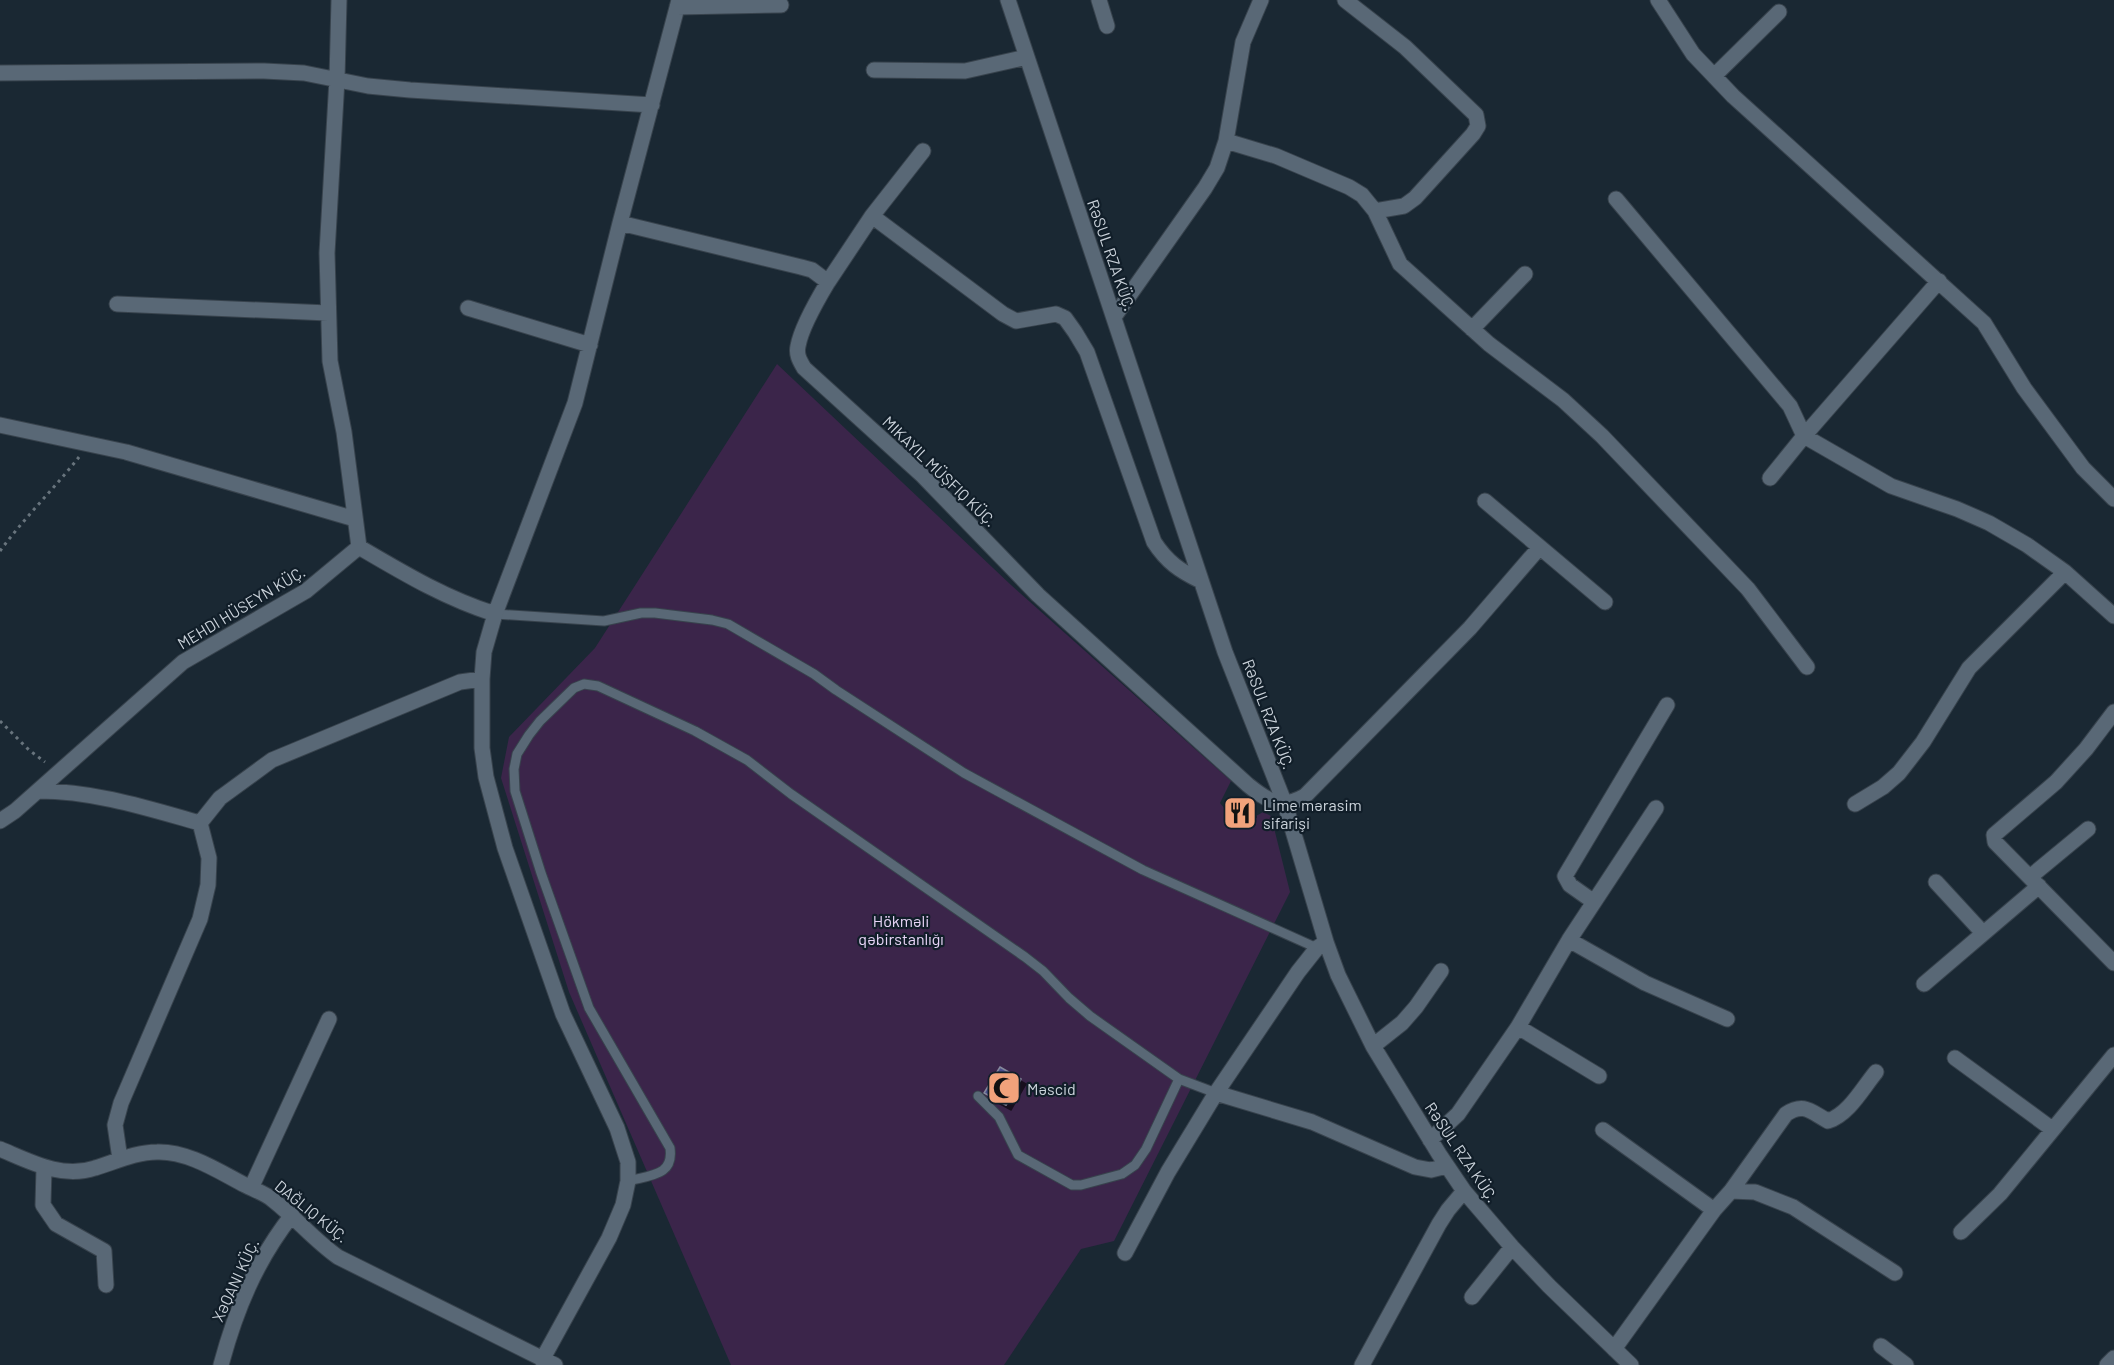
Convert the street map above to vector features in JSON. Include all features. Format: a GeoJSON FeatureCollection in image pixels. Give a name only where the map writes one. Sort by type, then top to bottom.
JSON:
{"type":"FeatureCollection","features":[{"type":"Feature","properties":{"kind":"street"},"geometry":{"type":"LineString","coordinates":[[339,0],[327,254],[328,313],[330,361],[344,432],[359,547],[435,591],[462,604],[495,614]]}},
{"type":"Feature","properties":{"kind":"street","name":"RƏSUL RZA KÜÇ."},"geometry":{"type":"LineString","coordinates":[[1008,0],[1201,582],[1285,804],[1321,945],[1373,1046],[1464,1191],[1512,1247],[1631,1365]]}},
{"type":"Feature","properties":{"kind":"street"},"geometry":{"type":"LineString","coordinates":[[1099,0],[1107,26]]}},
{"type":"Feature","properties":{"kind":"street"},"geometry":{"type":"LineString","coordinates":[[1114,317],[1217,168],[1226,141],[1244,42],[1261,0]]}},
{"type":"Feature","properties":{"kind":"street"},"geometry":{"type":"LineString","coordinates":[[1345,0],[1405,47],[1476,115],[1478,126],[1415,198],[1404,206],[1375,211]]}},
{"type":"Feature","properties":{"kind":"street"},"geometry":{"type":"LineString","coordinates":[[1658,0],[1693,54],[1733,96],[1884,235],[1939,281],[1984,323],[2024,388],[2077,459],[2114,499]]}},
{"type":"Feature","properties":{"kind":"street"},"geometry":{"type":"LineString","coordinates":[[0,1149],[44,1168],[66,1173],[93,1169],[120,1159],[156,1151],[178,1154],[198,1161],[271,1197],[320,1244],[338,1257],[549,1362],[623,1205],[628,1181],[628,1162],[617,1128],[563,1014],[505,848],[486,777],[482,748],[484,652],[495,614],[575,403],[678,3],[781,5]]}},
{"type":"Feature","properties":{"kind":"street"},"geometry":{"type":"LineString","coordinates":[[1714,76],[1779,12]]}},
{"type":"Feature","properties":{"kind":"street"},"geometry":{"type":"LineString","coordinates":[[874,70],[965,71],[1027,57]]}},
{"type":"Feature","properties":{"kind":"street"},"geometry":{"type":"LineString","coordinates":[[0,73],[264,71],[304,73],[368,86],[410,90],[652,105]]}},
{"type":"Feature","properties":{"kind":"street"},"geometry":{"type":"LineString","coordinates":[[1226,141],[1276,156],[1349,187],[1362,195],[1375,211],[1400,264],[1489,344],[1563,400],[1602,436],[1748,589],[1807,667]]}},
{"type":"Feature","properties":{"kind":"street"},"geometry":{"type":"LineString","coordinates":[[923,151],[872,216],[828,282],[817,301],[798,346],[798,359],[804,368],[923,476],[1047,603],[1248,785],[1274,803],[1295,802],[1305,796],[1470,628],[1539,548]]}},
{"type":"Feature","properties":{"kind":"street"},"geometry":{"type":"LineString","coordinates":[[1616,199],[1790,406],[1804,436],[1891,486],[1989,523],[2027,545],[2111,606]]}},
{"type":"Feature","properties":{"kind":"street"},"geometry":{"type":"LineString","coordinates":[[872,216],[1003,314],[1016,321],[1046,314],[1056,314],[1065,318],[1087,352],[1154,542],[1165,558],[1201,582]]}},
{"type":"Feature","properties":{"kind":"street"},"geometry":{"type":"LineString","coordinates":[[620,223],[812,270],[828,282]]}},
{"type":"Feature","properties":{"kind":"street"},"geometry":{"type":"LineString","coordinates":[[1472,329],[1525,274]]}},
{"type":"Feature","properties":{"kind":"street"},"geometry":{"type":"LineString","coordinates":[[1770,478],[1939,281]]}},
{"type":"Feature","properties":{"kind":"street"},"geometry":{"type":"LineString","coordinates":[[117,304],[328,313]]}},
{"type":"Feature","properties":{"kind":"street"},"geometry":{"type":"LineString","coordinates":[[468,308],[590,345]]}},
{"type":"Feature","properties":{"kind":"street"},"geometry":{"type":"LineString","coordinates":[[0,425],[126,452],[356,519]]}},
{"type":"Feature","properties":{"kind":"street"},"geometry":{"type":"LineString","coordinates":[[1485,501],[1605,602]]}},
{"type":"Feature","properties":{"kind":"street","name":"MEHDI HÜSEYN KÜÇ."},"geometry":{"type":"LineString","coordinates":[[0,821],[59,773],[183,662],[306,591],[359,547]]}},
{"type":"Feature","properties":{"kind":"street"},"geometry":{"type":"LineString","coordinates":[[1855,804],[1883,787],[1899,773],[1923,742],[1969,668],[2065,572]]}},
{"type":"Feature","properties":{"kind":"street"},"geometry":{"type":"LineString","coordinates":[[200,823],[220,798],[272,760],[460,682],[482,679]]}},
{"type":"Feature","properties":{"kind":"street"},"geometry":{"type":"LineString","coordinates":[[1594,902],[1570,885],[1565,876],[1667,705]]}},
{"type":"Feature","properties":{"kind":"street"},"geometry":{"type":"LineString","coordinates":[[2114,712],[2086,749],[2056,782],[1994,835],[1995,842],[2114,963]]}},
{"type":"Feature","properties":{"kind":"street"},"geometry":{"type":"LineString","coordinates":[[38,791],[65,791],[108,798],[200,823]]}},
{"type":"Feature","properties":{"kind":"street"},"geometry":{"type":"LineString","coordinates":[[1430,1140],[1458,1114],[1518,1027],[1569,940],[1656,808]]}},
{"type":"Feature","properties":{"kind":"street"},"geometry":{"type":"LineString","coordinates":[[120,1159],[115,1125],[121,1103],[200,919],[208,885],[209,858],[200,823]]}},
{"type":"Feature","properties":{"kind":"street"},"geometry":{"type":"LineString","coordinates":[[1924,984],[1983,933],[2088,829]]}},
{"type":"Feature","properties":{"kind":"street"},"geometry":{"type":"LineString","coordinates":[[1936,882],[1983,933]]}},
{"type":"Feature","properties":{"kind":"street"},"geometry":{"type":"LineString","coordinates":[[1569,940],[1645,983],[1728,1019]]}},
{"type":"Feature","properties":{"kind":"street"},"geometry":{"type":"LineString","coordinates":[[1125,1253],[1168,1172],[1215,1093],[1298,972],[1321,945]]}},
{"type":"Feature","properties":{"kind":"street"},"geometry":{"type":"LineString","coordinates":[[1373,1046],[1402,1023],[1441,971]]}},
{"type":"Feature","properties":{"kind":"street"},"geometry":{"type":"LineString","coordinates":[[251,1188],[329,1018]]}},
{"type":"Feature","properties":{"kind":"street"},"geometry":{"type":"LineString","coordinates":[[1518,1027],[1599,1076]]}},
{"type":"Feature","properties":{"kind":"street"},"geometry":{"type":"LineString","coordinates":[[1961,1232],[2000,1194],[2114,1055]]}},
{"type":"Feature","properties":{"kind":"street"},"geometry":{"type":"LineString","coordinates":[[1955,1058],[2052,1130]]}},
{"type":"Feature","properties":{"kind":"street"},"geometry":{"type":"LineString","coordinates":[[1614,1349],[1786,1114],[1795,1108],[1805,1108],[1828,1121],[1835,1119],[1847,1108],[1876,1072]]}},
{"type":"Feature","properties":{"kind":"street"},"geometry":{"type":"LineString","coordinates":[[1215,1093],[1312,1122],[1415,1167],[1431,1170],[1447,1166]]}},
{"type":"Feature","properties":{"kind":"street"},"geometry":{"type":"LineString","coordinates":[[1603,1130],[1714,1210]]}},
{"type":"Feature","properties":{"kind":"street"},"geometry":{"type":"LineString","coordinates":[[44,1168],[43,1205],[56,1224],[104,1251],[106,1285]]}},
{"type":"Feature","properties":{"kind":"street"},"geometry":{"type":"LineString","coordinates":[[1362,1365],[1439,1224],[1464,1191]]}},
{"type":"Feature","properties":{"kind":"street"},"geometry":{"type":"LineString","coordinates":[[1731,1191],[1755,1192],[1793,1208],[1895,1273]]}},
{"type":"Feature","properties":{"kind":"street","name":"XƏQANI KÜÇ."},"geometry":{"type":"LineString","coordinates":[[220,1365],[233,1322],[261,1258],[291,1215]]}},
{"type":"Feature","properties":{"kind":"street"},"geometry":{"type":"LineString","coordinates":[[1473,1297],[1512,1247]]}},
{"type":"Feature","properties":{"kind":"street"},"geometry":{"type":"LineString","coordinates":[[1881,1346],[1906,1365]]}},
{"type":"Feature","properties":{"kind":"street"},"geometry":{"type":"LineString","coordinates":[[2107,1365],[2114,1358]]}},
{"type":"Feature","properties":{"kind":"lane"},"geometry":{"type":"LineString","coordinates":[[495,614],[604,621],[655,612],[728,624],[814,674],[964,772],[1143,870],[1321,945]]}},
{"type":"Feature","properties":{"kind":"lane"},"geometry":{"type":"LineString","coordinates":[[628,1181],[662,1172],[672,1159],[670,1148],[589,1008],[541,873],[515,791],[514,770],[517,754],[529,735],[574,688],[584,684],[598,686],[695,731],[747,760],[791,794],[1025,957],[1090,1016],[1179,1079],[1215,1093]]}},
{"type":"Feature","properties":{"kind":"lane"},"geometry":{"type":"LineString","coordinates":[[978,1096],[999,1117],[1017,1155],[1072,1185],[1082,1185],[1122,1174],[1135,1165],[1146,1149],[1179,1079]]}},
{"type":"Feature","properties":{"kind":"path"},"geometry":{"type":"LineString","coordinates":[[0,551],[90,444]]}},
{"type":"Feature","properties":{"kind":"path"},"geometry":{"type":"LineString","coordinates":[[0,721],[29,750],[59,773]]}},
{"type":"Feature","properties":{"kind":"green space","name":"Hökməli qəbirstanlığı"},"geometry":{"type":"Polygon","coordinates":[[[777,364],[1011,585],[1231,781],[1220,803],[1239,826],[1263,812],[1271,816],[1290,892],[1114,1241],[1081,1249],[1004,1365],[731,1365],[569,992],[501,778],[509,737],[595,648],[777,364]]]}},
{"type":"Feature","properties":{"kind":"building"},"geometry":{"type":"Polygon","coordinates":[[[1239,800],[1251,812],[1241,823],[1229,811],[1239,800]]]}},
{"type":"Feature","properties":{"kind":"building"},"geometry":{"type":"Polygon","coordinates":[[[1000,1067],[1021,1079],[1006,1105],[984,1093],[1000,1067]]]}},
{"type":"Feature","properties":{"kind":"place","name":"Lime mərasim sifarişi"},"geometry":{"type":"Point","coordinates":[1240,813]}},
{"type":"Feature","properties":{"kind":"place","name":"Məscid"},"geometry":{"type":"Point","coordinates":[1004,1088]}}]}
